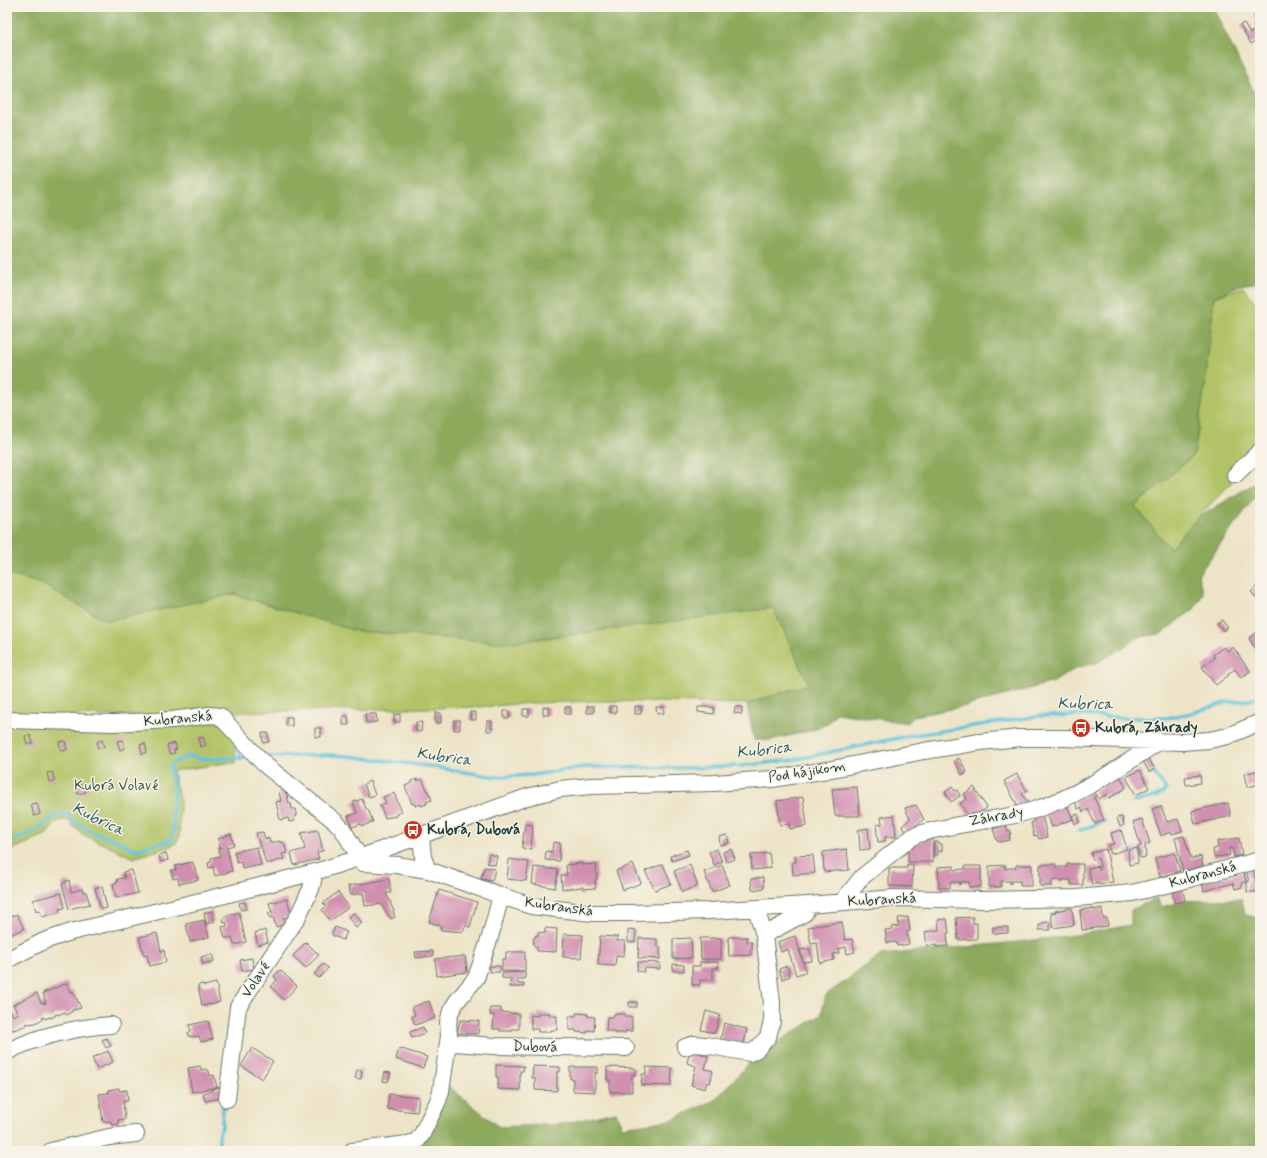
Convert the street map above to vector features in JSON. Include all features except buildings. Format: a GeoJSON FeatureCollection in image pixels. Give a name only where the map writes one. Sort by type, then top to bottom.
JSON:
{"type":"FeatureCollection","features":[{"type":"Feature","properties":{"kind":"street"},"geometry":{"type":"LineString","coordinates":[[1234,476],[1260,451]]}},
{"type":"Feature","properties":{"kind":"street","name":"Kubranská"},"geometry":{"type":"LineString","coordinates":[[7,720],[113,723],[172,720],[210,714],[220,716],[264,764],[336,822],[343,830],[363,863],[428,870],[531,906],[592,912],[710,911],[894,898],[984,900],[1077,898],[1132,893],[1260,860]]}},
{"type":"Feature","properties":{"kind":"street","name":"Pod hájikom"},"geometry":{"type":"LineString","coordinates":[[359,858],[527,797],[560,789],[591,786],[714,783],[772,779],[924,751],[980,742],[1013,739],[1064,738],[1160,741],[1209,740],[1228,736],[1260,722]]}},
{"type":"Feature","properties":{"kind":"street","name":"Záhrady"},"geometry":{"type":"LineString","coordinates":[[842,902],[862,877],[919,833],[1033,811],[1063,800],[1097,781],[1160,741]]}},
{"type":"Feature","properties":{"kind":"street"},"geometry":{"type":"LineString","coordinates":[[421,836],[423,857],[428,870]]}},
{"type":"Feature","properties":{"kind":"street"},"geometry":{"type":"LineString","coordinates":[[7,960],[44,941],[71,932],[315,872],[359,858]]}},
{"type":"Feature","properties":{"kind":"street","name":"Volavé"},"geometry":{"type":"LineString","coordinates":[[227,1099],[238,1007],[297,918],[311,889],[315,872]]}},
{"type":"Feature","properties":{"kind":"street"},"geometry":{"type":"LineString","coordinates":[[358,1150],[408,1144],[417,1141],[420,1137],[438,1101],[441,1091],[449,1036],[448,1022],[450,1011],[476,978],[490,937],[501,896]]}},
{"type":"Feature","properties":{"kind":"street"},"geometry":{"type":"LineString","coordinates":[[764,935],[805,913],[808,905]]}},
{"type":"Feature","properties":{"kind":"street"},"geometry":{"type":"LineString","coordinates":[[685,1048],[689,1045],[699,1044],[750,1053],[763,1044],[768,1037],[772,1021],[772,1003],[764,935],[756,908]]}},
{"type":"Feature","properties":{"kind":"street"},"geometry":{"type":"LineString","coordinates":[[7,1052],[15,1047],[57,1034],[97,1026],[111,1025]]}},
{"type":"Feature","properties":{"kind":"street","name":"Dubová"},"geometry":{"type":"LineString","coordinates":[[449,1036],[451,1041],[455,1043],[494,1046],[626,1048]]}},
{"type":"Feature","properties":{"kind":"street"},"geometry":{"type":"LineString","coordinates":[[51,1151],[109,1137],[136,1134]]}},
{"type":"Feature","properties":{"kind":"green space"},"geometry":{"type":"Polygon","coordinates":[[[7,7],[1213,7],[1260,105],[1260,282],[1240,285],[1214,297],[1205,385],[1194,455],[1135,506],[1170,549],[1196,519],[1260,480],[1260,490],[1255,492],[1257,494],[1198,575],[1203,594],[1194,609],[1161,634],[1139,637],[1096,663],[1080,667],[1054,682],[966,706],[914,716],[908,723],[836,713],[827,724],[813,730],[771,740],[754,740],[747,704],[809,684],[773,608],[507,643],[356,631],[234,594],[106,621],[42,584],[7,574],[7,7]]]}},
{"type":"Feature","properties":{"kind":"green space"},"geometry":{"type":"Polygon","coordinates":[[[1243,287],[1260,308],[1260,454],[1214,500],[1170,549],[1135,506],[1194,455],[1205,385],[1214,297],[1243,287]]]}},
{"type":"Feature","properties":{"kind":"green space"},"geometry":{"type":"Polygon","coordinates":[[[7,574],[42,584],[106,621],[234,594],[356,631],[507,643],[773,608],[809,684],[747,704],[601,701],[534,703],[479,707],[240,712],[216,710],[175,715],[7,716],[7,574]]]}},
{"type":"Feature","properties":{"kind":"green space","name":"Kubrá Volavé"},"geometry":{"type":"Polygon","coordinates":[[[220,722],[234,735],[236,763],[173,771],[180,802],[179,838],[174,845],[134,858],[90,838],[81,833],[68,821],[64,820],[56,822],[47,834],[7,852],[7,723],[220,722]]]}},
{"type":"Feature","properties":{"kind":"green space"},"geometry":{"type":"Polygon","coordinates":[[[1157,898],[1161,907],[1185,901],[1242,899],[1245,915],[1260,918],[1260,1151],[416,1151],[416,1147],[447,1085],[499,1127],[562,1124],[616,1112],[622,1127],[671,1120],[715,1100],[756,1056],[821,1015],[826,995],[881,955],[1018,942],[1076,935],[1131,925],[1131,910],[1157,898]]]}},
{"type":"Feature","properties":{"kind":"waterway","name":"Kubrica"},"geometry":{"type":"LineString","coordinates":[[266,757],[326,755],[348,756],[496,777],[533,775],[583,767],[689,768],[740,766],[792,760],[908,736],[1039,716],[1085,715],[1127,718],[1166,718],[1192,713],[1228,702],[1250,700],[1260,696]]}},
{"type":"Feature","properties":{"kind":"waterway"},"geometry":{"type":"LineString","coordinates":[[237,745],[242,759]]}},
{"type":"Feature","properties":{"kind":"waterway","name":"Kubrica"},"geometry":{"type":"LineString","coordinates":[[7,844],[35,831],[56,815],[67,814],[72,820],[94,833],[113,839],[137,850],[170,841],[173,834],[174,793],[170,767],[174,762],[191,756],[200,759],[250,758]]}},
{"type":"Feature","properties":{"kind":"waterway"},"geometry":{"type":"LineString","coordinates":[[1134,802],[1152,798],[1166,789],[1152,771]]}},
{"type":"Feature","properties":{"kind":"waterway"},"geometry":{"type":"LineString","coordinates":[[1078,831],[1105,821]]}},
{"type":"Feature","properties":{"kind":"waterway"},"geometry":{"type":"LineString","coordinates":[[219,1151],[219,1133],[222,1127],[223,1106]]}},
{"type":"Feature","properties":{"kind":"place","name":"Kubrá, Záhrady"},"geometry":{"type":"Point","coordinates":[1081,728]}},
{"type":"Feature","properties":{"kind":"place","name":"Kubrá, Dubová"},"geometry":{"type":"Point","coordinates":[413,830]}}]}
